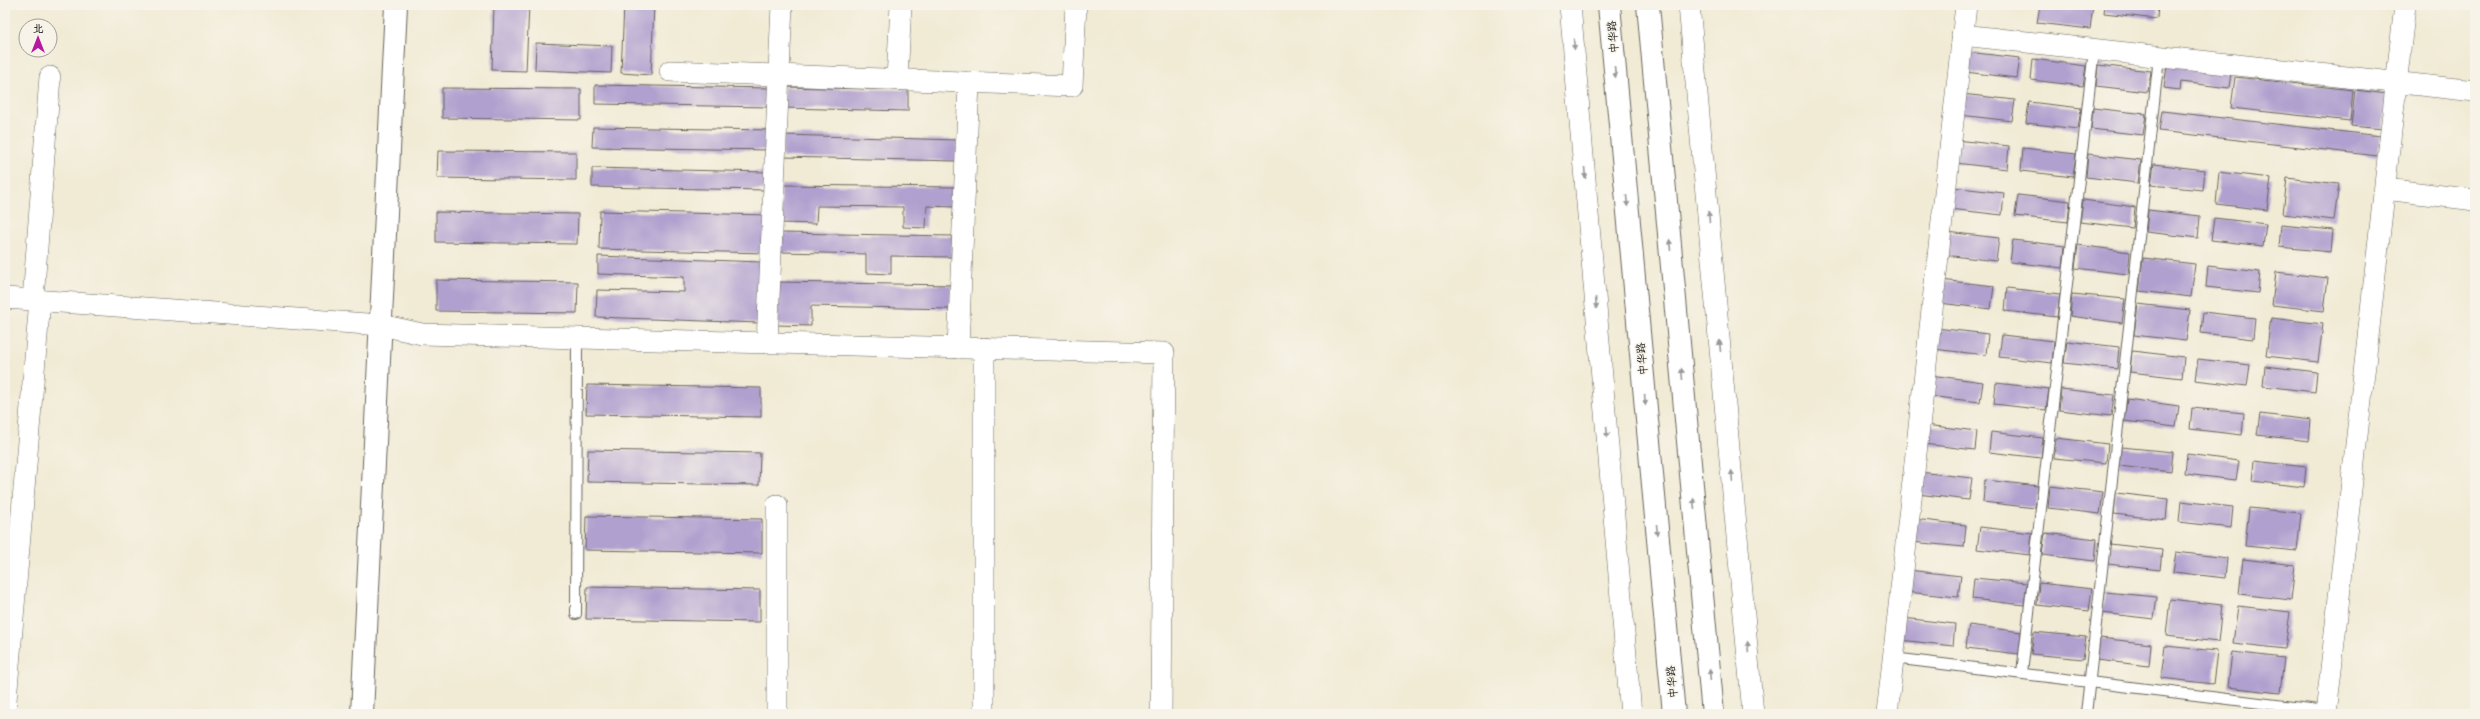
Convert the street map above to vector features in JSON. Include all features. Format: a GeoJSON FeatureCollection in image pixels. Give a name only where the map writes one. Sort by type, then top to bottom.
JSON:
{"type":"FeatureCollection","features":[{"type":"Feature","properties":{"kind":"main road"},"geometry":{"type":"LineString","coordinates":[[362,714],[396,5]]}},
{"type":"Feature","properties":{"kind":"main road","name":"中华路"},"geometry":{"type":"LineString","coordinates":[[1609,5],[1674,714]]}},
{"type":"Feature","properties":{"kind":"main road"},"geometry":{"type":"LineString","coordinates":[[1648,5],[1713,714]]}},
{"type":"Feature","properties":{"kind":"street"},"geometry":{"type":"LineString","coordinates":[[767,343],[782,5]]}},
{"type":"Feature","properties":{"kind":"street"},"geometry":{"type":"LineString","coordinates":[[897,79],[901,5]]}},
{"type":"Feature","properties":{"kind":"street"},"geometry":{"type":"LineString","coordinates":[[670,71],[1072,86],[1076,5]]}},
{"type":"Feature","properties":{"kind":"street"},"geometry":{"type":"LineString","coordinates":[[1570,5],[1631,714]]}},
{"type":"Feature","properties":{"kind":"street"},"geometry":{"type":"LineString","coordinates":[[1689,5],[1753,714]]}},
{"type":"Feature","properties":{"kind":"street"},"geometry":{"type":"LineString","coordinates":[[1887,714],[1966,5]]}},
{"type":"Feature","properties":{"kind":"street"},"geometry":{"type":"LineString","coordinates":[[2326,712],[2406,5]]}},
{"type":"Feature","properties":{"kind":"street"},"geometry":{"type":"LineString","coordinates":[[1962,36],[2475,91]]}},
{"type":"Feature","properties":{"kind":"street"},"geometry":{"type":"LineString","coordinates":[[5,712],[37,300],[50,77]]}},
{"type":"Feature","properties":{"kind":"street"},"geometry":{"type":"LineString","coordinates":[[958,348],[969,82]]}},
{"type":"Feature","properties":{"kind":"street"},"geometry":{"type":"LineString","coordinates":[[2384,189],[2475,200]]}},
{"type":"Feature","properties":{"kind":"street"},"geometry":{"type":"LineString","coordinates":[[5,298],[381,326],[422,334],[1164,353],[1160,714]]}},
{"type":"Feature","properties":{"kind":"street"},"geometry":{"type":"LineString","coordinates":[[984,348],[984,714]]}},
{"type":"Feature","properties":{"kind":"street"},"geometry":{"type":"LineString","coordinates":[[777,505],[777,714]]}},
{"type":"Feature","properties":{"kind":"lane"},"geometry":{"type":"LineString","coordinates":[[2022,673],[2094,50]]}},
{"type":"Feature","properties":{"kind":"lane"},"geometry":{"type":"LineString","coordinates":[[2086,714],[2088,681],[2159,57]]}},
{"type":"Feature","properties":{"kind":"lane"},"geometry":{"type":"LineString","coordinates":[[576,614],[577,338]]}},
{"type":"Feature","properties":{"kind":"lane"},"geometry":{"type":"LineString","coordinates":[[1893,658],[2088,681],[2326,712]]}},
{"type":"Feature","properties":{"kind":"building"},"geometry":{"type":"Polygon","coordinates":[[[494,5],[529,5],[526,71],[492,70],[494,5]]]}},
{"type":"Feature","properties":{"kind":"building"},"geometry":{"type":"Polygon","coordinates":[[[624,5],[654,5],[651,75],[621,73],[624,5]]]}},
{"type":"Feature","properties":{"kind":"building"},"geometry":{"type":"Polygon","coordinates":[[[2040,5],[2093,5],[2090,29],[2037,23],[2040,5]]]}},
{"type":"Feature","properties":{"kind":"building"},"geometry":{"type":"Polygon","coordinates":[[[2105,5],[2158,5],[2157,19],[2104,13],[2105,5]]]}},
{"type":"Feature","properties":{"kind":"building"},"geometry":{"type":"Polygon","coordinates":[[[536,43],[612,46],[611,73],[535,70],[536,43]]]}},
{"type":"Feature","properties":{"kind":"building"},"geometry":{"type":"Polygon","coordinates":[[[1967,52],[2020,58],[2017,78],[1965,72],[1967,52]]]}},
{"type":"Feature","properties":{"kind":"building"},"geometry":{"type":"Polygon","coordinates":[[[2033,59],[2086,66],[2083,86],[2031,80],[2033,59]]]}},
{"type":"Feature","properties":{"kind":"building"},"geometry":{"type":"Polygon","coordinates":[[[2098,65],[2151,71],[2148,92],[2096,86],[2098,65]]]}},
{"type":"Feature","properties":{"kind":"building"},"geometry":{"type":"Polygon","coordinates":[[[2167,65],[2231,72],[2229,88],[2181,82],[2180,90],[2164,88],[2167,65]]]}},
{"type":"Feature","properties":{"kind":"building"},"geometry":{"type":"Polygon","coordinates":[[[2235,77],[2353,90],[2350,121],[2231,108],[2235,77]]]}},
{"type":"Feature","properties":{"kind":"building"},"geometry":{"type":"Polygon","coordinates":[[[595,85],[771,88],[770,107],[595,104],[595,85]]]}},
{"type":"Feature","properties":{"kind":"building"},"geometry":{"type":"Polygon","coordinates":[[[784,87],[908,90],[908,111],[784,108],[784,87]]]}},
{"type":"Feature","properties":{"kind":"building"},"geometry":{"type":"Polygon","coordinates":[[[442,88],[581,89],[581,120],[442,118],[442,88]]]}},
{"type":"Feature","properties":{"kind":"building"},"geometry":{"type":"Polygon","coordinates":[[[2355,90],[2387,94],[2383,129],[2351,126],[2355,90]]]}},
{"type":"Feature","properties":{"kind":"building"},"geometry":{"type":"Polygon","coordinates":[[[1962,94],[2015,100],[2012,121],[1960,115],[1962,94]]]}},
{"type":"Feature","properties":{"kind":"building"},"geometry":{"type":"Polygon","coordinates":[[[2029,102],[2081,108],[2078,129],[2026,123],[2029,102]]]}},
{"type":"Feature","properties":{"kind":"building"},"geometry":{"type":"Polygon","coordinates":[[[2093,108],[2146,114],[2143,135],[2091,129],[2093,108]]]}},
{"type":"Feature","properties":{"kind":"building"},"geometry":{"type":"Polygon","coordinates":[[[2162,111],[2380,136],[2378,156],[2159,131],[2162,111]]]}},
{"type":"Feature","properties":{"kind":"building"},"geometry":{"type":"Polygon","coordinates":[[[593,127],[771,130],[770,150],[592,147],[593,127]]]}},
{"type":"Feature","properties":{"kind":"building"},"geometry":{"type":"Polygon","coordinates":[[[783,135],[957,140],[957,161],[782,157],[783,135]]]}},
{"type":"Feature","properties":{"kind":"building"},"geometry":{"type":"Polygon","coordinates":[[[1957,140],[2009,146],[2007,169],[1955,163],[1957,140]]]}},
{"type":"Feature","properties":{"kind":"building"},"geometry":{"type":"Polygon","coordinates":[[[2023,148],[2076,154],[2073,177],[2021,171],[2023,148]]]}},
{"type":"Feature","properties":{"kind":"building"},"geometry":{"type":"Polygon","coordinates":[[[438,151],[576,152],[576,180],[437,178],[438,151]]]}},
{"type":"Feature","properties":{"kind":"building"},"geometry":{"type":"Polygon","coordinates":[[[2088,154],[2141,160],[2138,183],[2086,177],[2088,154]]]}},
{"type":"Feature","properties":{"kind":"building"},"geometry":{"type":"Polygon","coordinates":[[[2154,164],[2205,170],[2203,190],[2151,185],[2154,164]]]}},
{"type":"Feature","properties":{"kind":"building"},"geometry":{"type":"Polygon","coordinates":[[[592,168],[768,172],[768,190],[592,187],[592,168]]]}},
{"type":"Feature","properties":{"kind":"building"},"geometry":{"type":"Polygon","coordinates":[[[2219,172],[2271,178],[2267,210],[2216,204],[2219,172]]]}},
{"type":"Feature","properties":{"kind":"building"},"geometry":{"type":"Polygon","coordinates":[[[2287,178],[2339,184],[2334,220],[2283,214],[2287,178]]]}},
{"type":"Feature","properties":{"kind":"building"},"geometry":{"type":"Polygon","coordinates":[[[781,185],[955,187],[955,207],[927,206],[926,228],[903,227],[903,207],[817,206],[816,224],[781,223],[781,185]]]}},
{"type":"Feature","properties":{"kind":"building"},"geometry":{"type":"Polygon","coordinates":[[[1952,187],[2004,193],[2002,215],[1949,209],[1952,187]]]}},
{"type":"Feature","properties":{"kind":"building"},"geometry":{"type":"Polygon","coordinates":[[[2018,195],[2070,201],[2068,222],[2015,216],[2018,195]]]}},
{"type":"Feature","properties":{"kind":"building"},"geometry":{"type":"Polygon","coordinates":[[[2083,200],[2135,207],[2133,228],[2080,222],[2083,200]]]}},
{"type":"Feature","properties":{"kind":"building"},"geometry":{"type":"Polygon","coordinates":[[[2148,210],[2200,216],[2198,238],[2146,232],[2148,210]]]}},
{"type":"Feature","properties":{"kind":"building"},"geometry":{"type":"Polygon","coordinates":[[[600,211],[767,215],[766,253],[599,249],[600,211]]]}},
{"type":"Feature","properties":{"kind":"building"},"geometry":{"type":"Polygon","coordinates":[[[436,212],[578,214],[577,244],[436,242],[436,212]]]}},
{"type":"Feature","properties":{"kind":"building"},"geometry":{"type":"Polygon","coordinates":[[[2214,218],[2266,224],[2263,246],[2211,240],[2214,218]]]}},
{"type":"Feature","properties":{"kind":"building"},"geometry":{"type":"Polygon","coordinates":[[[2281,225],[2333,230],[2331,252],[2279,247],[2281,225]]]}},
{"type":"Feature","properties":{"kind":"building"},"geometry":{"type":"Polygon","coordinates":[[[1947,232],[1999,238],[1996,261],[1944,255],[1947,232]]]}},
{"type":"Feature","properties":{"kind":"building"},"geometry":{"type":"Polygon","coordinates":[[[781,233],[952,236],[952,257],[891,256],[891,274],[866,273],[866,254],[781,252],[781,233]]]}},
{"type":"Feature","properties":{"kind":"building"},"geometry":{"type":"Polygon","coordinates":[[[2013,240],[2065,246],[2063,268],[2010,262],[2013,240]]]}},
{"type":"Feature","properties":{"kind":"building"},"geometry":{"type":"Polygon","coordinates":[[[2078,245],[2130,252],[2128,274],[2075,268],[2078,245]]]}},
{"type":"Feature","properties":{"kind":"building"},"geometry":{"type":"Polygon","coordinates":[[[598,256],[761,262],[759,323],[596,317],[597,290],[684,292],[684,277],[598,274],[598,256]]]}},
{"type":"Feature","properties":{"kind":"building"},"geometry":{"type":"Polygon","coordinates":[[[2143,258],[2195,264],[2191,297],[2139,291],[2143,258]]]}},
{"type":"Feature","properties":{"kind":"building"},"geometry":{"type":"Polygon","coordinates":[[[2208,266],[2260,272],[2258,293],[2206,287],[2208,266]]]}},
{"type":"Feature","properties":{"kind":"building"},"geometry":{"type":"Polygon","coordinates":[[[2276,272],[2328,278],[2324,311],[2272,305],[2276,272]]]}},
{"type":"Feature","properties":{"kind":"building"},"geometry":{"type":"Polygon","coordinates":[[[436,280],[578,282],[577,313],[436,311],[436,280]]]}},
{"type":"Feature","properties":{"kind":"building"},"geometry":{"type":"Polygon","coordinates":[[[1941,280],[1994,286],[1991,309],[1939,303],[1941,280]]]}},
{"type":"Feature","properties":{"kind":"building"},"geometry":{"type":"Polygon","coordinates":[[[778,282],[951,285],[951,309],[811,306],[811,326],[777,325],[778,282]]]}},
{"type":"Feature","properties":{"kind":"building"},"geometry":{"type":"Polygon","coordinates":[[[2007,288],[2060,294],[2057,317],[2005,311],[2007,288]]]}},
{"type":"Feature","properties":{"kind":"building"},"geometry":{"type":"Polygon","coordinates":[[[2072,294],[2125,299],[2122,323],[2070,316],[2072,294]]]}},
{"type":"Feature","properties":{"kind":"building"},"geometry":{"type":"Polygon","coordinates":[[[2138,304],[2190,310],[2186,341],[2134,335],[2138,304]]]}},
{"type":"Feature","properties":{"kind":"building"},"geometry":{"type":"Polygon","coordinates":[[[2203,312],[2255,318],[2253,339],[2201,333],[2203,312]]]}},
{"type":"Feature","properties":{"kind":"building"},"geometry":{"type":"Polygon","coordinates":[[[2271,318],[2323,324],[2318,362],[2266,356],[2271,318]]]}},
{"type":"Feature","properties":{"kind":"building"},"geometry":{"type":"Polygon","coordinates":[[[1936,328],[1988,334],[1986,355],[1933,349],[1936,328]]]}},
{"type":"Feature","properties":{"kind":"building"},"geometry":{"type":"Polygon","coordinates":[[[2002,335],[2054,341],[2052,363],[1999,357],[2002,335]]]}},
{"type":"Feature","properties":{"kind":"building"},"geometry":{"type":"Polygon","coordinates":[[[2067,341],[2119,347],[2117,369],[2064,363],[2067,341]]]}},
{"type":"Feature","properties":{"kind":"building"},"geometry":{"type":"Polygon","coordinates":[[[2132,351],[2184,357],[2182,378],[2130,372],[2132,351]]]}},
{"type":"Feature","properties":{"kind":"building"},"geometry":{"type":"Polygon","coordinates":[[[2198,359],[2250,365],[2247,386],[2195,380],[2198,359]]]}},
{"type":"Feature","properties":{"kind":"building"},"geometry":{"type":"Polygon","coordinates":[[[2265,366],[2317,372],[2315,392],[2263,386],[2265,366]]]}},
{"type":"Feature","properties":{"kind":"building"},"geometry":{"type":"Polygon","coordinates":[[[1930,375],[1983,382],[1980,402],[1928,396],[1930,375]]]}},
{"type":"Feature","properties":{"kind":"building"},"geometry":{"type":"Polygon","coordinates":[[[1996,383],[2049,389],[2046,410],[1994,404],[1996,383]]]}},
{"type":"Feature","properties":{"kind":"building"},"geometry":{"type":"Polygon","coordinates":[[[587,385],[761,388],[761,417],[586,414],[587,385]]]}},
{"type":"Feature","properties":{"kind":"building"},"geometry":{"type":"Polygon","coordinates":[[[2061,389],[2114,395],[2111,416],[2059,410],[2061,389]]]}},
{"type":"Feature","properties":{"kind":"building"},"geometry":{"type":"Polygon","coordinates":[[[2127,399],[2179,406],[2176,427],[2124,421],[2127,399]]]}},
{"type":"Feature","properties":{"kind":"building"},"geometry":{"type":"Polygon","coordinates":[[[2192,408],[2244,413],[2242,435],[2190,429],[2192,408]]]}},
{"type":"Feature","properties":{"kind":"building"},"geometry":{"type":"Polygon","coordinates":[[[2260,414],[2311,420],[2309,441],[2257,435],[2260,414]]]}},
{"type":"Feature","properties":{"kind":"building"},"geometry":{"type":"Polygon","coordinates":[[[1925,425],[1977,431],[1975,450],[1923,444],[1925,425]]]}},
{"type":"Feature","properties":{"kind":"building"},"geometry":{"type":"Polygon","coordinates":[[[1991,432],[2043,438],[2041,458],[1989,452],[1991,432]]]}},
{"type":"Feature","properties":{"kind":"building"},"geometry":{"type":"Polygon","coordinates":[[[2056,438],[2108,444],[2106,463],[2054,458],[2056,438]]]}},
{"type":"Feature","properties":{"kind":"building"},"geometry":{"type":"Polygon","coordinates":[[[2121,447],[2173,452],[2171,472],[2119,466],[2121,447]]]}},
{"type":"Feature","properties":{"kind":"building"},"geometry":{"type":"Polygon","coordinates":[[[588,450],[760,453],[759,485],[587,482],[588,450]]]}},
{"type":"Feature","properties":{"kind":"building"},"geometry":{"type":"Polygon","coordinates":[[[2187,454],[2239,461],[2236,480],[2185,474],[2187,454]]]}},
{"type":"Feature","properties":{"kind":"building"},"geometry":{"type":"Polygon","coordinates":[[[2254,461],[2306,467],[2304,487],[2252,481],[2254,461]]]}},
{"type":"Feature","properties":{"kind":"building"},"geometry":{"type":"Polygon","coordinates":[[[1919,472],[1972,478],[1969,500],[1917,494],[1919,472]]]}},
{"type":"Feature","properties":{"kind":"building"},"geometry":{"type":"Polygon","coordinates":[[[1985,480],[2038,486],[2035,508],[1983,502],[1985,480]]]}},
{"type":"Feature","properties":{"kind":"building"},"geometry":{"type":"Polygon","coordinates":[[[2050,486],[2103,492],[2100,514],[2048,508],[2050,486]]]}},
{"type":"Feature","properties":{"kind":"building"},"geometry":{"type":"Polygon","coordinates":[[[2116,493],[2168,499],[2166,520],[2114,514],[2116,493]]]}},
{"type":"Feature","properties":{"kind":"building"},"geometry":{"type":"Polygon","coordinates":[[[2181,501],[2233,507],[2231,528],[2179,522],[2181,501]]]}},
{"type":"Feature","properties":{"kind":"building"},"geometry":{"type":"Polygon","coordinates":[[[2249,508],[2301,513],[2297,551],[2245,546],[2249,508]]]}},
{"type":"Feature","properties":{"kind":"building"},"geometry":{"type":"Polygon","coordinates":[[[586,516],[762,519],[762,553],[585,550],[586,516]]]}},
{"type":"Feature","properties":{"kind":"building"},"geometry":{"type":"Polygon","coordinates":[[[1914,519],[1966,525],[1964,547],[1911,542],[1914,519]]]}},
{"type":"Feature","properties":{"kind":"building"},"geometry":{"type":"Polygon","coordinates":[[[1980,527],[2032,533],[2030,555],[1977,549],[1980,527]]]}},
{"type":"Feature","properties":{"kind":"building"},"geometry":{"type":"Polygon","coordinates":[[[2045,533],[2097,539],[2095,561],[2042,555],[2045,533]]]}},
{"type":"Feature","properties":{"kind":"building"},"geometry":{"type":"Polygon","coordinates":[[[2110,544],[2162,550],[2160,570],[2108,564],[2110,544]]]}},
{"type":"Feature","properties":{"kind":"building"},"geometry":{"type":"Polygon","coordinates":[[[2176,552],[2227,558],[2225,578],[2173,572],[2176,552]]]}},
{"type":"Feature","properties":{"kind":"building"},"geometry":{"type":"Polygon","coordinates":[[[2243,559],[2295,565],[2291,600],[2239,594],[2243,559]]]}},
{"type":"Feature","properties":{"kind":"building"},"geometry":{"type":"Polygon","coordinates":[[[1908,570],[1961,576],[1958,597],[1906,592],[1908,570]]]}},
{"type":"Feature","properties":{"kind":"building"},"geometry":{"type":"Polygon","coordinates":[[[1974,578],[2027,583],[2024,605],[1972,599],[1974,578]]]}},
{"type":"Feature","properties":{"kind":"building"},"geometry":{"type":"Polygon","coordinates":[[[2039,583],[2092,589],[2089,611],[2037,605],[2039,583]]]}},
{"type":"Feature","properties":{"kind":"building"},"geometry":{"type":"Polygon","coordinates":[[[587,587],[760,590],[760,622],[586,619],[587,587]]]}},
{"type":"Feature","properties":{"kind":"building"},"geometry":{"type":"Polygon","coordinates":[[[2105,592],[2157,597],[2154,619],[2102,613],[2105,592]]]}},
{"type":"Feature","properties":{"kind":"building"},"geometry":{"type":"Polygon","coordinates":[[[2170,599],[2222,605],[2218,642],[2166,636],[2170,599]]]}},
{"type":"Feature","properties":{"kind":"building"},"geometry":{"type":"Polygon","coordinates":[[[2238,606],[2290,612],[2285,649],[2233,643],[2238,606]]]}},
{"type":"Feature","properties":{"kind":"building"},"geometry":{"type":"Polygon","coordinates":[[[1903,618],[1955,624],[1953,646],[1900,640],[1903,618]]]}},
{"type":"Feature","properties":{"kind":"building"},"geometry":{"type":"Polygon","coordinates":[[[1969,625],[2021,632],[2019,654],[1966,648],[1969,625]]]}},
{"type":"Feature","properties":{"kind":"building"},"geometry":{"type":"Polygon","coordinates":[[[2034,632],[2086,637],[2083,659],[2031,654],[2034,632]]]}},
{"type":"Feature","properties":{"kind":"building"},"geometry":{"type":"Polygon","coordinates":[[[2100,638],[2151,644],[2149,666],[2097,660],[2100,638]]]}},
{"type":"Feature","properties":{"kind":"building"},"geometry":{"type":"Polygon","coordinates":[[[2165,646],[2217,651],[2213,684],[2161,678],[2165,646]]]}},
{"type":"Feature","properties":{"kind":"building"},"geometry":{"type":"Polygon","coordinates":[[[2232,652],[2284,658],[2280,693],[2228,687],[2232,652]]]}}]}
